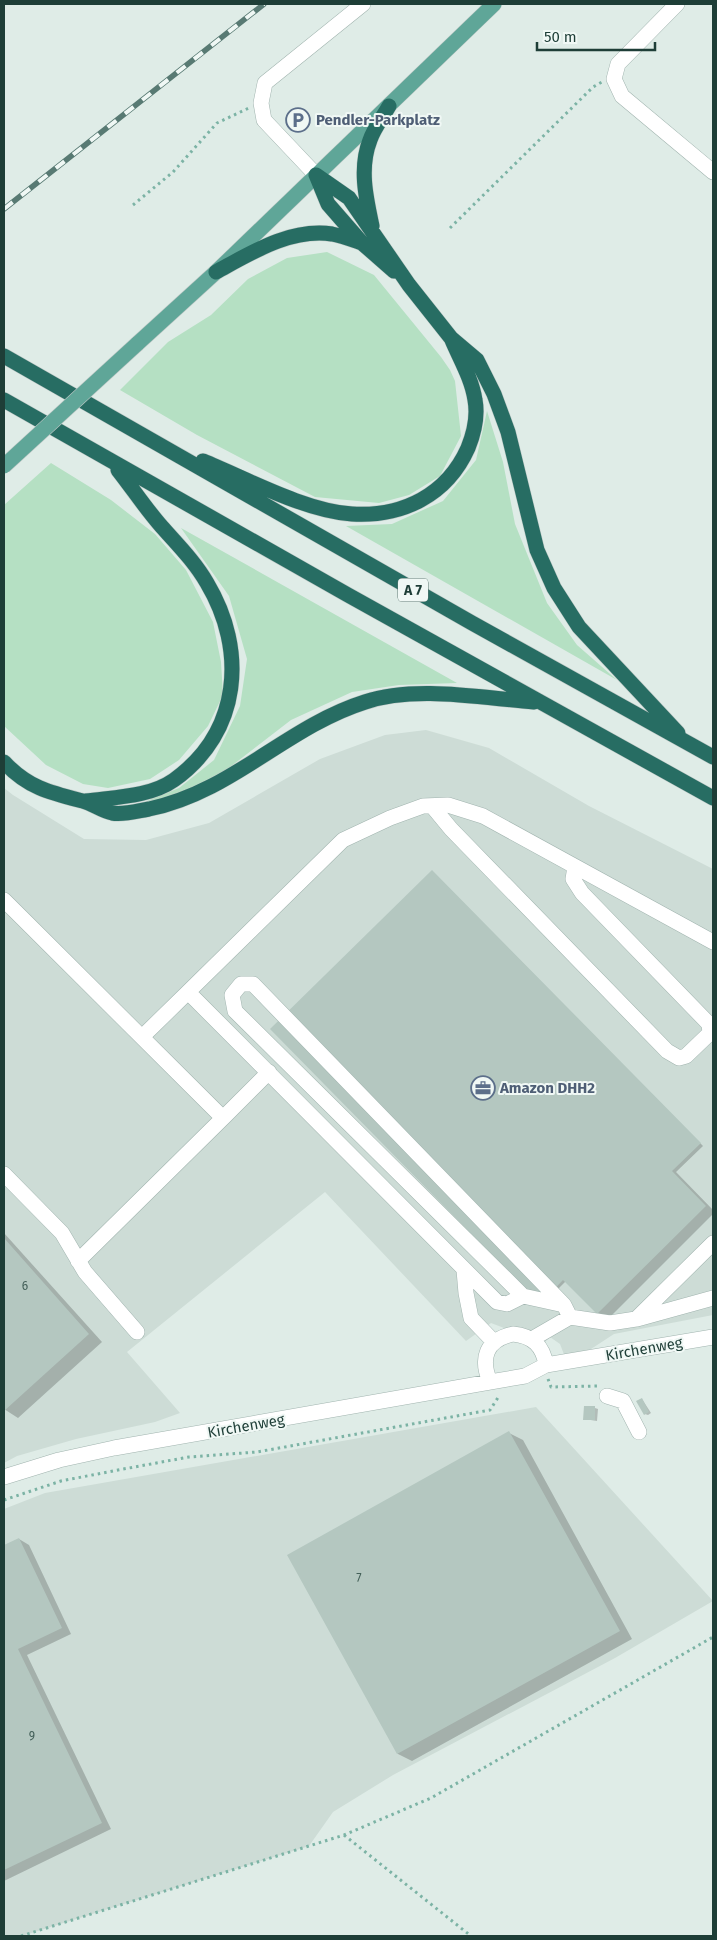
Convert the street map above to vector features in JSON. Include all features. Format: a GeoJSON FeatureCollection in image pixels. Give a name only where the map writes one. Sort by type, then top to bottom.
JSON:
{"type":"FeatureCollection","features":[{"type":"Feature","properties":{"kind":"highway"},"geometry":{"type":"LineString","coordinates":[[372,230],[366,194],[364,162],[370,140],[390,106]]}},
{"type":"Feature","properties":{"kind":"highway"},"geometry":{"type":"LineString","coordinates":[[316,175],[348,198],[409,285],[451,338],[477,360],[494,394],[508,432],[537,550],[554,588],[579,627],[688,743]]}},
{"type":"Feature","properties":{"kind":"highway"},"geometry":{"type":"LineString","coordinates":[[316,175],[328,204],[362,243],[409,285]]}},
{"type":"Feature","properties":{"kind":"highway"},"geometry":{"type":"LineString","coordinates":[[216,272],[266,245],[301,235],[332,234],[362,243]]}},
{"type":"Feature","properties":{"kind":"highway"},"geometry":{"type":"LineString","coordinates":[[140,434],[311,506],[352,514],[392,512],[420,502],[443,486],[461,464],[472,438],[476,420],[476,400],[472,385],[451,338]]}},
{"type":"Feature","properties":{"kind":"highway","name":"A 7"},"geometry":{"type":"LineString","coordinates":[[4,356],[713,757]]}},
{"type":"Feature","properties":{"kind":"highway","name":"A 7"},"geometry":{"type":"LineString","coordinates":[[4,400],[114,464],[713,798]]}},
{"type":"Feature","properties":{"kind":"highway"},"geometry":{"type":"LineString","coordinates":[[85,802],[140,794],[174,781],[197,759],[216,735],[230,700],[234,678],[228,632],[207,583],[180,545],[162,527],[114,464]]}},
{"type":"Feature","properties":{"kind":"highway"},"geometry":{"type":"LineString","coordinates":[[4,762],[12,771],[34,786],[58,796],[85,802],[111,813],[130,812],[175,804],[196,796],[236,774],[302,729],[347,708],[386,696],[412,693],[438,694],[538,702]]}},
{"type":"Feature","properties":{"kind":"main road"},"geometry":{"type":"LineString","coordinates":[[4,466],[216,272],[494,4]]}},
{"type":"Feature","properties":{"kind":"street"},"geometry":{"type":"LineString","coordinates":[[316,175],[264,120],[261,103],[265,83],[363,4]]}},
{"type":"Feature","properties":{"kind":"street"},"geometry":{"type":"LineString","coordinates":[[677,4],[618,64],[614,79],[622,96],[713,172]]}},
{"type":"Feature","properties":{"kind":"street"},"geometry":{"type":"LineString","coordinates":[[142,1037],[343,840],[390,818],[423,806],[448,805],[483,816],[713,942]]}},
{"type":"Feature","properties":{"kind":"street"},"geometry":{"type":"LineString","coordinates":[[432,806],[451,829],[667,1050],[679,1058],[686,1056],[710,1033],[709,1024],[582,893],[574,880],[575,866]]}},
{"type":"Feature","properties":{"kind":"street"},"geometry":{"type":"LineString","coordinates":[[4,900],[223,1118]]}},
{"type":"Feature","properties":{"kind":"street"},"geometry":{"type":"LineString","coordinates":[[567,1311],[253,984],[240,984],[232,995],[235,1011],[523,1296],[567,1311],[610,1323],[636,1319],[713,1298]]}},
{"type":"Feature","properties":{"kind":"street"},"geometry":{"type":"LineString","coordinates":[[188,992],[497,1302],[507,1304],[523,1296]]}},
{"type":"Feature","properties":{"kind":"street"},"geometry":{"type":"LineString","coordinates":[[78,1261],[269,1072]]}},
{"type":"Feature","properties":{"kind":"street"},"geometry":{"type":"LineString","coordinates":[[4,1174],[62,1233],[85,1272],[136,1332]]}},
{"type":"Feature","properties":{"kind":"street"},"geometry":{"type":"LineString","coordinates":[[636,1319],[713,1242]]}},
{"type":"Feature","properties":{"kind":"street"},"geometry":{"type":"LineString","coordinates":[[464,1270],[466,1293],[472,1318],[494,1342]]}},
{"type":"Feature","properties":{"kind":"street"},"geometry":{"type":"LineString","coordinates":[[532,1339],[567,1311]]}},
{"type":"Feature","properties":{"kind":"street"},"geometry":{"type":"LineString","coordinates":[[490,1382],[484,1370],[484,1359],[494,1342],[513,1334],[532,1339],[545,1355],[546,1365]]}},
{"type":"Feature","properties":{"kind":"street","name":"Kirchenweg"},"geometry":{"type":"LineString","coordinates":[[4,1477],[59,1460],[114,1448],[525,1376],[546,1365],[713,1337]]}},
{"type":"Feature","properties":{"kind":"street"},"geometry":{"type":"LineString","coordinates":[[607,1396],[622,1401],[640,1432]]}},
{"type":"Feature","properties":{"kind":"path"},"geometry":{"type":"LineString","coordinates":[[450,228],[593,87],[605,80],[614,79]]}},
{"type":"Feature","properties":{"kind":"path"},"geometry":{"type":"LineString","coordinates":[[133,205],[174,172],[217,123],[261,103]]}},
{"type":"Feature","properties":{"kind":"path"},"geometry":{"type":"LineString","coordinates":[[4,1500],[62,1481],[118,1470],[189,1457],[257,1452],[490,1410],[510,1378]]}},
{"type":"Feature","properties":{"kind":"path"},"geometry":{"type":"LineString","coordinates":[[21,1936],[344,1835],[431,1798],[713,1637]]}},
{"type":"Feature","properties":{"kind":"path"},"geometry":{"type":"LineString","coordinates":[[344,1835],[472,1936]]}},
{"type":"Feature","properties":{"kind":"shaded area"},"geometry":{"type":"Polygon","coordinates":[[[426,730],[489,748],[589,806],[713,869],[713,1315],[614,1334],[591,1349],[565,1357],[560,1344],[550,1337],[544,1343],[491,1323],[466,1341],[325,1192],[127,1352],[180,1413],[155,1422],[76,1439],[17,1456],[4,1463],[4,788],[84,839],[146,840],[209,823],[320,759],[385,735],[426,730]]]}},
{"type":"Feature","properties":{"kind":"shaded area"},"geometry":{"type":"Polygon","coordinates":[[[536,1407],[713,1601],[615,1658],[393,1775],[333,1812],[309,1846],[22,1936],[4,1936],[4,1509],[45,1493],[536,1407]]]}},
{"type":"Feature","properties":{"kind":"green space"},"geometry":{"type":"Polygon","coordinates":[[[327,252],[374,275],[441,357],[455,381],[461,436],[440,476],[409,495],[379,503],[315,497],[197,435],[120,390],[168,342],[211,315],[248,279],[287,258],[327,252]]]}},
{"type":"Feature","properties":{"kind":"green space"},"geometry":{"type":"Polygon","coordinates":[[[487,411],[503,462],[515,524],[547,603],[577,645],[617,680],[346,526],[392,524],[443,501],[476,460],[487,411]]]}},
{"type":"Feature","properties":{"kind":"green space"},"geometry":{"type":"Polygon","coordinates":[[[51,463],[111,500],[155,534],[186,570],[213,622],[221,662],[223,695],[208,726],[179,760],[150,779],[108,788],[83,784],[46,765],[4,726],[4,505],[51,463]]]}},
{"type":"Feature","properties":{"kind":"green space"},"geometry":{"type":"Polygon","coordinates":[[[181,528],[457,683],[399,685],[352,692],[291,720],[225,771],[184,793],[142,803],[179,788],[214,760],[240,706],[247,659],[229,596],[181,528]]]}},
{"type":"Feature","properties":{"kind":"building","name":"Amazon DHH2"},"geometry":{"type":"Polygon","coordinates":[[[432,870],[701,1143],[672,1171],[706,1206],[597,1314],[563,1280],[540,1304],[270,1029],[432,870]]]}},
{"type":"Feature","properties":{"kind":"building"},"geometry":{"type":"Polygon","coordinates":[[[4,1238],[89,1334],[4,1411],[4,1238]]]}},
{"type":"Feature","properties":{"kind":"building"},"geometry":{"type":"Polygon","coordinates":[[[642,1398],[649,1412],[644,1415],[636,1401],[642,1398]]]}},
{"type":"Feature","properties":{"kind":"building"},"geometry":{"type":"Polygon","coordinates":[[[584,1406],[595,1406],[595,1420],[583,1420],[584,1406]]]}},
{"type":"Feature","properties":{"kind":"building"},"geometry":{"type":"Polygon","coordinates":[[[509,1431],[620,1631],[397,1754],[287,1555],[509,1431]]]}},
{"type":"Feature","properties":{"kind":"building"},"geometry":{"type":"Polygon","coordinates":[[[19,1538],[62,1628],[18,1649],[102,1823],[4,1870],[4,1545],[19,1538]]]}},
{"type":"Feature","properties":{"kind":"railway"},"geometry":{"type":"LineString","coordinates":[[4,209],[264,4]]}},
{"type":"Feature","properties":{"kind":"place","name":"Pendler-Parkplatz"},"geometry":{"type":"Point","coordinates":[298,120]}},
{"type":"Feature","properties":{"kind":"place","name":"Amazon DHH2"},"geometry":{"type":"Point","coordinates":[483,1088]}}]}
